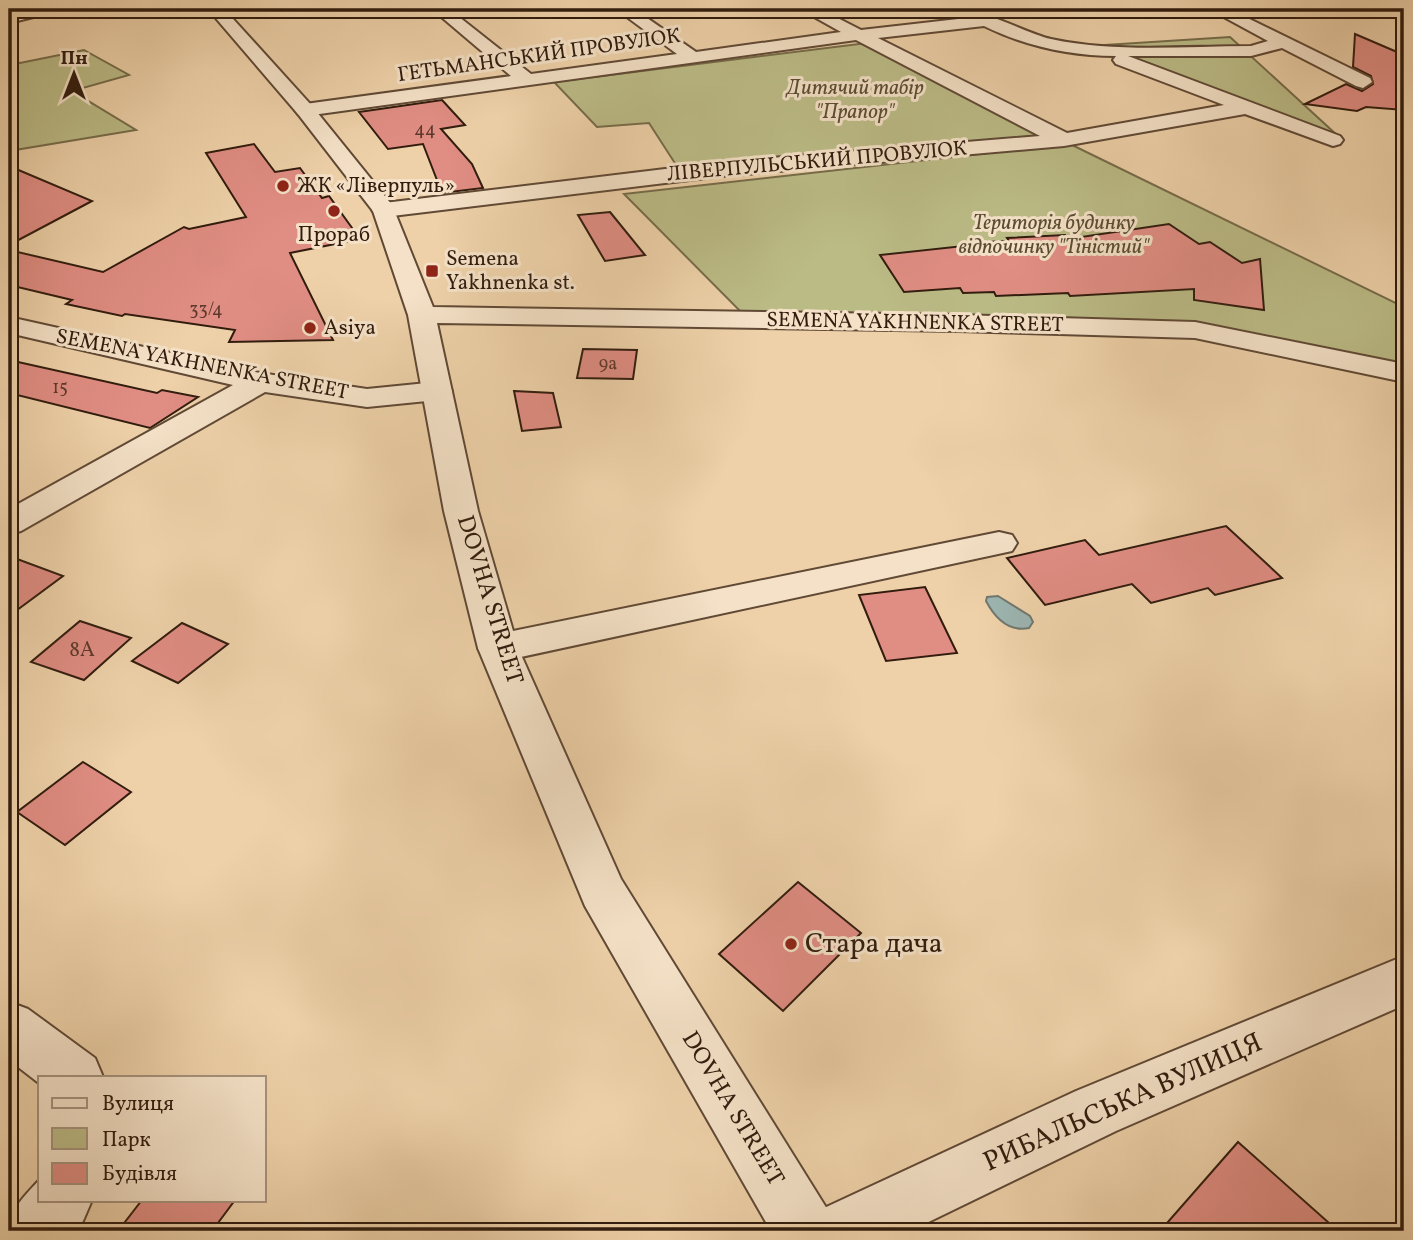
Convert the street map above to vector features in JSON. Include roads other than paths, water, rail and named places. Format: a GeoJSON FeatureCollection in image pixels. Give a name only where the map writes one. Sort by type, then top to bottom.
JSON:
{"type":"FeatureCollection","features":[{"type":"Feature","properties":{"kind":"street"},"geometry":{"type":"LineString","coordinates":[[9,18],[20,11],[48,9]]}},
{"type":"Feature","properties":{"kind":"street","name":"DOVHA STREET"},"geometry":{"type":"LineString","coordinates":[[216,9],[305,110],[384,210],[410,274],[422,315],[461,511],[498,648],[601,891],[805,1231]]}},
{"type":"Feature","properties":{"kind":"street"},"geometry":{"type":"LineString","coordinates":[[440,9],[528,81]]}},
{"type":"Feature","properties":{"kind":"street"},"geometry":{"type":"LineString","coordinates":[[624,9],[694,58]]}},
{"type":"Feature","properties":{"kind":"street"},"geometry":{"type":"LineString","coordinates":[[808,9],[1064,140]]}},
{"type":"Feature","properties":{"kind":"street"},"geometry":{"type":"LineString","coordinates":[[961,9],[1012,33],[1051,44],[1098,51],[1251,51],[1284,42]]}},
{"type":"Feature","properties":{"kind":"street"},"geometry":{"type":"LineString","coordinates":[[1217,9],[1363,82]]}},
{"type":"Feature","properties":{"kind":"street","name":"ГЕТЬМАНСЬКИЙ ПРОВУЛОК"},"geometry":{"type":"LineString","coordinates":[[305,110],[858,34],[986,21]]}},
{"type":"Feature","properties":{"kind":"street"},"geometry":{"type":"LineString","coordinates":[[1098,51],[1333,139]]}},
{"type":"Feature","properties":{"kind":"street","name":"ЛІВЕРПУЛЬСЬКИЙ ПРОВУЛОК"},"geometry":{"type":"LineString","coordinates":[[384,210],[723,169],[1064,140],[1250,107]]}},
{"type":"Feature","properties":{"kind":"street","name":"SEMENA YAKHNENKA STREET"},"geometry":{"type":"LineString","coordinates":[[422,315],[944,323],[1195,330],[1404,373]]}},
{"type":"Feature","properties":{"kind":"street","name":"SEMENA YAKHNENKA STREET"},"geometry":{"type":"LineString","coordinates":[[9,325],[260,382],[367,398],[437,391]]}},
{"type":"Feature","properties":{"kind":"street"},"geometry":{"type":"LineString","coordinates":[[9,523],[260,382]]}},
{"type":"Feature","properties":{"kind":"street"},"geometry":{"type":"LineString","coordinates":[[498,648],[999,543]]}},
{"type":"Feature","properties":{"kind":"street","name":"РИБАЛЬСЬКА ВУЛИЦЯ"},"geometry":{"type":"LineString","coordinates":[[844,1231],[1096,1111],[1404,980]]}},
{"type":"Feature","properties":{"kind":"street"},"geometry":{"type":"LineString","coordinates":[[9,1027],[74,1076]]}},
{"type":"Feature","properties":{"kind":"street"},"geometry":{"type":"LineString","coordinates":[[35,1231],[60,1202]]}},
{"type":"Feature","properties":{"kind":"water"},"geometry":{"type":"Polygon","coordinates":[[[998,596],[1030,616],[1033,622],[1029,628],[1015,628],[998,618],[986,601],[987,597],[998,596]]]}},
{"type":"Feature","properties":{"kind":"place","name":"ЖК «Ліверпуль»"},"geometry":{"type":"Point","coordinates":[283,186]}},
{"type":"Feature","properties":{"kind":"place","name":"Прораб"},"geometry":{"type":"Point","coordinates":[334,211]}},
{"type":"Feature","properties":{"kind":"place","name":"Semena Yakhnenka st."},"geometry":{"type":"Point","coordinates":[432,271]}},
{"type":"Feature","properties":{"kind":"place","name":"Asiya"},"geometry":{"type":"Point","coordinates":[310,328]}},
{"type":"Feature","properties":{"kind":"place","name":"Стара дача"},"geometry":{"type":"Point","coordinates":[791,944]}},
{"type":"Feature","properties":{"kind":"park label","name":"Дитячий табір \"Прапор\""},"geometry":{"type":"Point","coordinates":[855,100]}},
{"type":"Feature","properties":{"kind":"park label","name":"Територія будинку відпочинку \"Тіністий\""},"geometry":{"type":"Point","coordinates":[1054,235]}}]}
